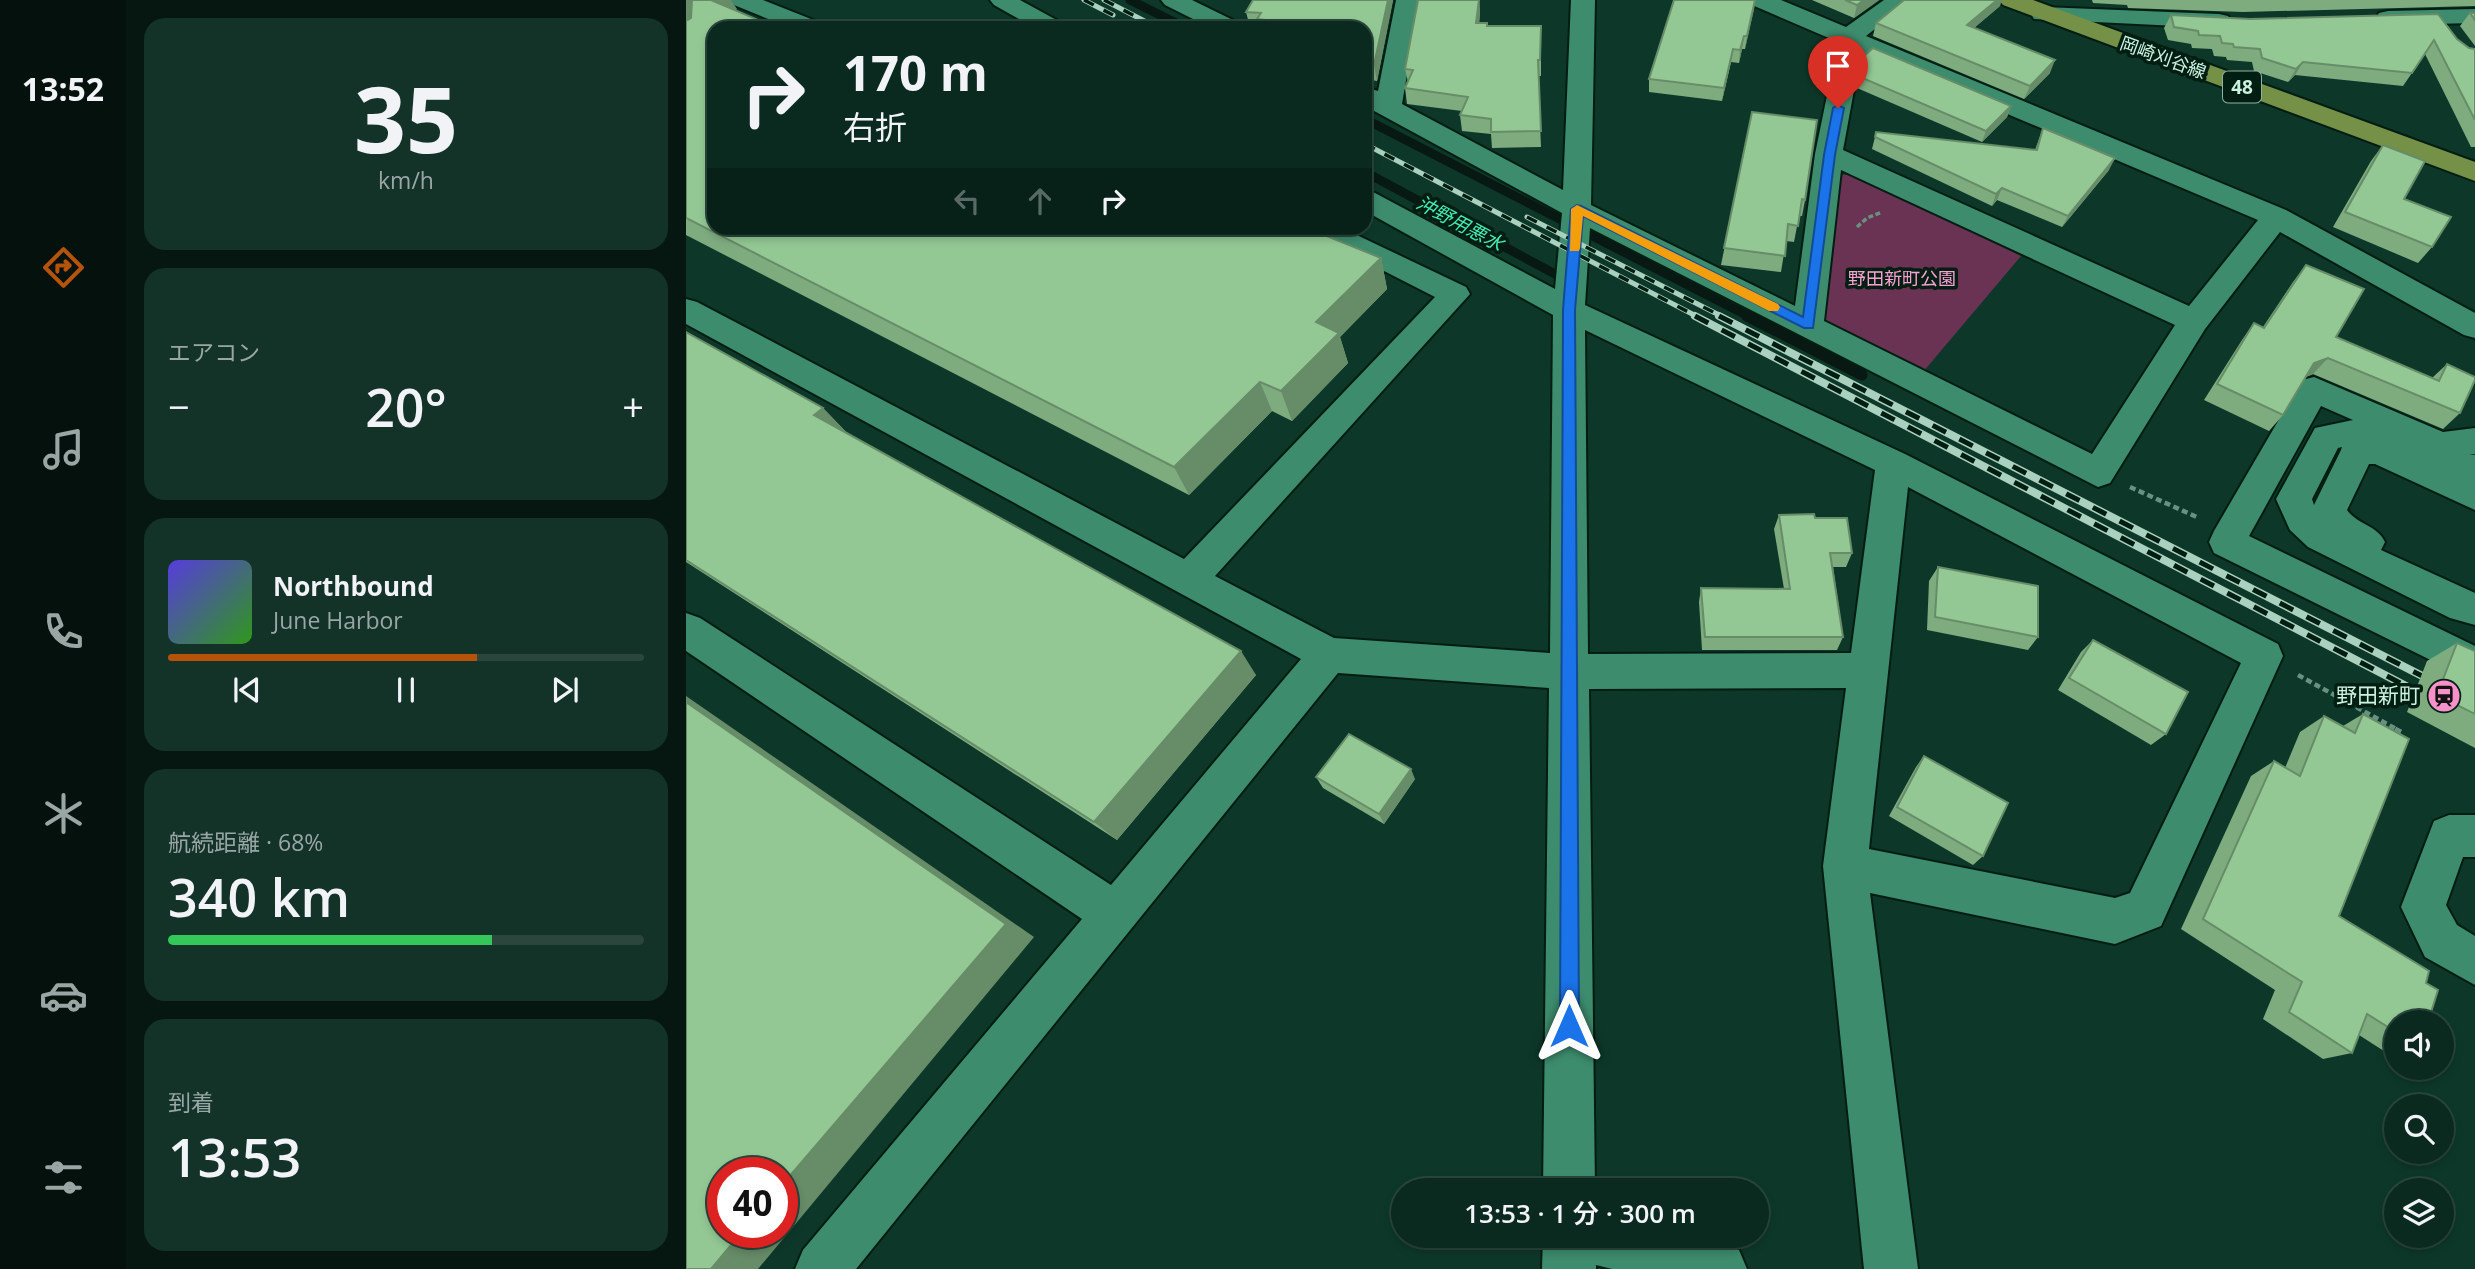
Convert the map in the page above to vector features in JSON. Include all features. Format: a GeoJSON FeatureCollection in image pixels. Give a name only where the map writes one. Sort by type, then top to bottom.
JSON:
{"type":"FeatureCollection","features":[{"type":"Feature","properties":{"kind":"main road","name":"岡崎刈谷線"},"geometry":{"type":"LineString","coordinates":[[2011,0],[2475,172]]}},
{"type":"Feature","properties":{"kind":"street"},"geometry":{"type":"LineString","coordinates":[[1002,0],[1040,21]]}},
{"type":"Feature","properties":{"kind":"street"},"geometry":{"type":"LineString","coordinates":[[1173,0],[1227,19]]}},
{"type":"Feature","properties":{"kind":"street"},"geometry":{"type":"LineString","coordinates":[[1408,0],[1376,101],[1577,209],[2098,473],[2194,321],[2276,217]]}},
{"type":"Feature","properties":{"kind":"street"},"geometry":{"type":"LineString","coordinates":[[1569,1178],[1569,310],[1577,209],[1583,0]]}},
{"type":"Feature","properties":{"kind":"street"},"geometry":{"type":"LineString","coordinates":[[1760,0],[2276,217],[2475,327]]}},
{"type":"Feature","properties":{"kind":"street"},"geometry":{"type":"LineString","coordinates":[[1808,325],[1829,155],[1851,39],[1855,32],[1900,0]]}},
{"type":"Feature","properties":{"kind":"street"},"geometry":{"type":"LineString","coordinates":[[2043,14],[2115,9],[2243,22],[2232,0]]}},
{"type":"Feature","properties":{"kind":"street"},"geometry":{"type":"LineString","coordinates":[[743,11],[766,10],[794,21]]}},
{"type":"Feature","properties":{"kind":"street"},"geometry":{"type":"LineString","coordinates":[[2368,19],[2475,16]]}},
{"type":"Feature","properties":{"kind":"street"},"geometry":{"type":"LineString","coordinates":[[2437,17],[2459,44]]}},
{"type":"Feature","properties":{"kind":"street"},"geometry":{"type":"LineString","coordinates":[[1829,155],[1912,190],[2194,321]]}},
{"type":"Feature","properties":{"kind":"street"},"geometry":{"type":"LineString","coordinates":[[1372,203],[1569,310],[1893,463],[2264,656],[2146,910],[2115,921],[1845,866]]}},
{"type":"Feature","properties":{"kind":"street"},"geometry":{"type":"LineString","coordinates":[[1189,579],[1455,294],[1333,235]]}},
{"type":"Feature","properties":{"kind":"street"},"geometry":{"type":"LineString","coordinates":[[686,310],[1329,655],[1570,672],[1868,670]]}},
{"type":"Feature","properties":{"kind":"street"},"geometry":{"type":"LineString","coordinates":[[2475,441],[2440,445],[2314,389],[2227,542],[2475,665]]}},
{"type":"Feature","properties":{"kind":"street"},"geometry":{"type":"LineString","coordinates":[[2475,468],[2446,465],[2381,435],[2346,431],[2327,437],[2294,499],[2303,520],[2321,537],[2463,607],[2475,609]]}},
{"type":"Feature","properties":{"kind":"street"},"geometry":{"type":"LineString","coordinates":[[2475,496],[2380,451],[2358,450],[2329,511],[2340,528],[2449,582],[2475,583]]}},
{"type":"Feature","properties":{"kind":"street"},"geometry":{"type":"LineString","coordinates":[[1891,1269],[1845,866],[1893,463]]}},
{"type":"Feature","properties":{"kind":"street"},"geometry":{"type":"LineString","coordinates":[[686,630],[1116,915]]}},
{"type":"Feature","properties":{"kind":"street"},"geometry":{"type":"LineString","coordinates":[[822,1269],[1329,655]]}},
{"type":"Feature","properties":{"kind":"street"},"geometry":{"type":"LineString","coordinates":[[2475,836],[2449,836],[2423,907],[2441,942],[2475,962]]}},
{"type":"Feature","properties":{"kind":"street"},"geometry":{"type":"LineString","coordinates":[[1569,1248],[1569,1269]]}},
{"type":"Feature","properties":{"kind":"street"},"geometry":{"type":"LineString","coordinates":[[1633,1248],[1720,1269]]}},
{"type":"Feature","properties":{"kind":"path"},"geometry":{"type":"LineString","coordinates":[[1854,231],[1867,218],[1889,209],[1912,190]]}},
{"type":"Feature","properties":{"kind":"path"},"geometry":{"type":"LineString","coordinates":[[2098,473],[2232,532]]}},
{"type":"Feature","properties":{"kind":"path"},"geometry":{"type":"LineString","coordinates":[[2264,656],[2401,732]]}},
{"type":"Feature","properties":{"kind":"green space","name":"野田新町公園"},"geometry":{"type":"Polygon","coordinates":[[[1855,174],[2021,256],[1923,372],[1821,320],[1840,175],[1855,174]]]}},
{"type":"Feature","properties":{"kind":"building"},"geometry":{"type":"Polygon","coordinates":[[[692,0],[711,0],[760,21],[707,21],[707,229],[686,218],[686,21],[691,18],[692,0]]]}},
{"type":"Feature","properties":{"kind":"building"},"geometry":{"type":"Polygon","coordinates":[[[1253,0],[1388,0],[1374,65],[1372,21],[1275,21],[1257,19],[1261,13],[1246,12],[1253,0]]]}},
{"type":"Feature","properties":{"kind":"building"},"geometry":{"type":"Polygon","coordinates":[[[1418,0],[1479,0],[1476,23],[1487,23],[1487,26],[1541,26],[1538,60],[1541,131],[1491,132],[1491,119],[1460,115],[1468,97],[1405,88],[1413,70],[1405,69],[1418,0]]]}},
{"type":"Feature","properties":{"kind":"building"},"geometry":{"type":"Polygon","coordinates":[[[1674,0],[1755,0],[1747,36],[1744,36],[1740,50],[1733,49],[1724,88],[1649,79],[1674,0]]]}},
{"type":"Feature","properties":{"kind":"building"},"geometry":{"type":"Polygon","coordinates":[[[1845,0],[1864,0],[1857,5],[1845,0]]]}},
{"type":"Feature","properties":{"kind":"building"},"geometry":{"type":"Polygon","coordinates":[[[1904,0],[1997,0],[1967,25],[2055,60],[2030,86],[1876,23],[1904,0]]]}},
{"type":"Feature","properties":{"kind":"building"},"geometry":{"type":"Polygon","coordinates":[[[2438,14],[2457,39],[2475,49],[2475,120],[2434,40],[2412,73],[2303,62],[2296,69],[2262,58],[2260,49],[2234,47],[2233,44],[2222,43],[2220,36],[2199,35],[2198,31],[2174,27],[2171,15],[2250,19],[2438,14]]]}},
{"type":"Feature","properties":{"kind":"building"},"geometry":{"type":"Polygon","coordinates":[[[1873,48],[2011,106],[1986,131],[1860,77],[1864,73],[1861,71],[1862,67],[1866,63],[1863,62],[1864,56],[1873,48]]]}},
{"type":"Feature","properties":{"kind":"building"},"geometry":{"type":"Polygon","coordinates":[[[1752,112],[1817,120],[1805,200],[1802,199],[1798,226],[1788,224],[1785,256],[1724,248],[1752,112]]]}},
{"type":"Feature","properties":{"kind":"building"},"geometry":{"type":"Polygon","coordinates":[[[2043,128],[2115,158],[2068,216],[2002,188],[1996,194],[1875,137],[1876,132],[2037,150],[2043,128]]]}},
{"type":"Feature","properties":{"kind":"building"},"geometry":{"type":"Polygon","coordinates":[[[2383,145],[2425,161],[2404,199],[2451,217],[2432,247],[2345,212],[2383,145]]]}},
{"type":"Feature","properties":{"kind":"building"},"geometry":{"type":"Polygon","coordinates":[[[719,235],[1324,235],[1381,258],[1316,322],[1339,333],[1281,391],[1260,382],[1174,467],[719,235]]]}},
{"type":"Feature","properties":{"kind":"building"},"geometry":{"type":"Polygon","coordinates":[[[2306,265],[2364,289],[2336,337],[2439,381],[2447,364],[2475,377],[2460,413],[2328,358],[2314,363],[2283,415],[2217,384],[2254,323],[2264,328],[2306,265]]]}},
{"type":"Feature","properties":{"kind":"building"},"geometry":{"type":"Polygon","coordinates":[[[686,332],[823,408],[814,415],[1241,651],[1094,822],[686,560],[686,332]]]}},
{"type":"Feature","properties":{"kind":"building"},"geometry":{"type":"Polygon","coordinates":[[[1814,514],[1815,518],[1847,518],[1852,553],[1830,553],[1843,637],[1705,637],[1701,588],[1790,589],[1779,515],[1814,514]]]}},
{"type":"Feature","properties":{"kind":"building"},"geometry":{"type":"Polygon","coordinates":[[[1938,567],[2038,586],[2038,637],[1935,617],[1938,567]]]}},
{"type":"Feature","properties":{"kind":"building"},"geometry":{"type":"Polygon","coordinates":[[[2093,640],[2188,692],[2166,734],[2069,678],[2093,640]]]}},
{"type":"Feature","properties":{"kind":"building"},"geometry":{"type":"Polygon","coordinates":[[[2457,643],[2475,651],[2475,714],[2437,695],[2457,643]]]}},
{"type":"Feature","properties":{"kind":"building"},"geometry":{"type":"Polygon","coordinates":[[[686,702],[1006,924],[798,1166],[798,1157],[707,1157],[707,1248],[729,1248],[711,1269],[686,1269],[686,702]]]}},
{"type":"Feature","properties":{"kind":"building"},"geometry":{"type":"Polygon","coordinates":[[[2363,714],[2409,739],[2339,916],[2429,971],[2426,983],[2438,990],[2432,1010],[2384,1010],[2384,1025],[2367,1014],[2352,1053],[2289,1012],[2302,982],[2203,919],[2274,761],[2300,776],[2324,716],[2355,733],[2363,714]]]}},
{"type":"Feature","properties":{"kind":"building"},"geometry":{"type":"Polygon","coordinates":[[[1349,734],[1411,769],[1379,814],[1316,777],[1349,734]]]}},
{"type":"Feature","properties":{"kind":"building"},"geometry":{"type":"Polygon","coordinates":[[[1924,756],[2008,803],[1983,856],[1897,807],[1924,756]]]}},
{"type":"Feature","properties":{"kind":"waterway","name":"沖野用悪水"},"geometry":{"type":"LineString","coordinates":[[1130,0],[1172,21]]}},
{"type":"Feature","properties":{"kind":"waterway"},"geometry":{"type":"LineString","coordinates":[[1372,123],[1750,317]]}},
{"type":"Feature","properties":{"kind":"waterway","name":"沖野用悪水"},"geometry":{"type":"LineString","coordinates":[[1372,176],[1555,274]]}},
{"type":"Feature","properties":{"kind":"waterway"},"geometry":{"type":"LineString","coordinates":[[1747,316],[1862,375]]}},
{"type":"Feature","properties":{"kind":"railway"},"geometry":{"type":"LineString","coordinates":[[1084,0],[1113,15]]}},
{"type":"Feature","properties":{"kind":"railway"},"geometry":{"type":"LineString","coordinates":[[1104,0],[1144,21]]}},
{"type":"Feature","properties":{"kind":"railway"},"geometry":{"type":"LineString","coordinates":[[1372,148],[1698,317]]}},
{"type":"Feature","properties":{"kind":"railway"},"geometry":{"type":"LineString","coordinates":[[1527,217],[1723,317]]}},
{"type":"Feature","properties":{"kind":"railway"},"geometry":{"type":"LineString","coordinates":[[1695,316],[2431,699]]}},
{"type":"Feature","properties":{"kind":"railway"},"geometry":{"type":"LineString","coordinates":[[1719,316],[2475,703]]}},
{"type":"Feature","properties":{"kind":"slow traffic"},"geometry":{"type":"LineString","coordinates":[[1574,248],[1577,209],[1774,307]]}},
{"type":"Feature","properties":{"kind":"place","name":"野田新町"},"geometry":{"type":"Point","coordinates":[2444,696]}},
{"type":"Feature","properties":{"kind":"route"},"geometry":{"type":"LineString","coordinates":[[1569,1026],[1569,310],[1577,209],[1808,325],[1829,155],[1838,108]]}}]}
